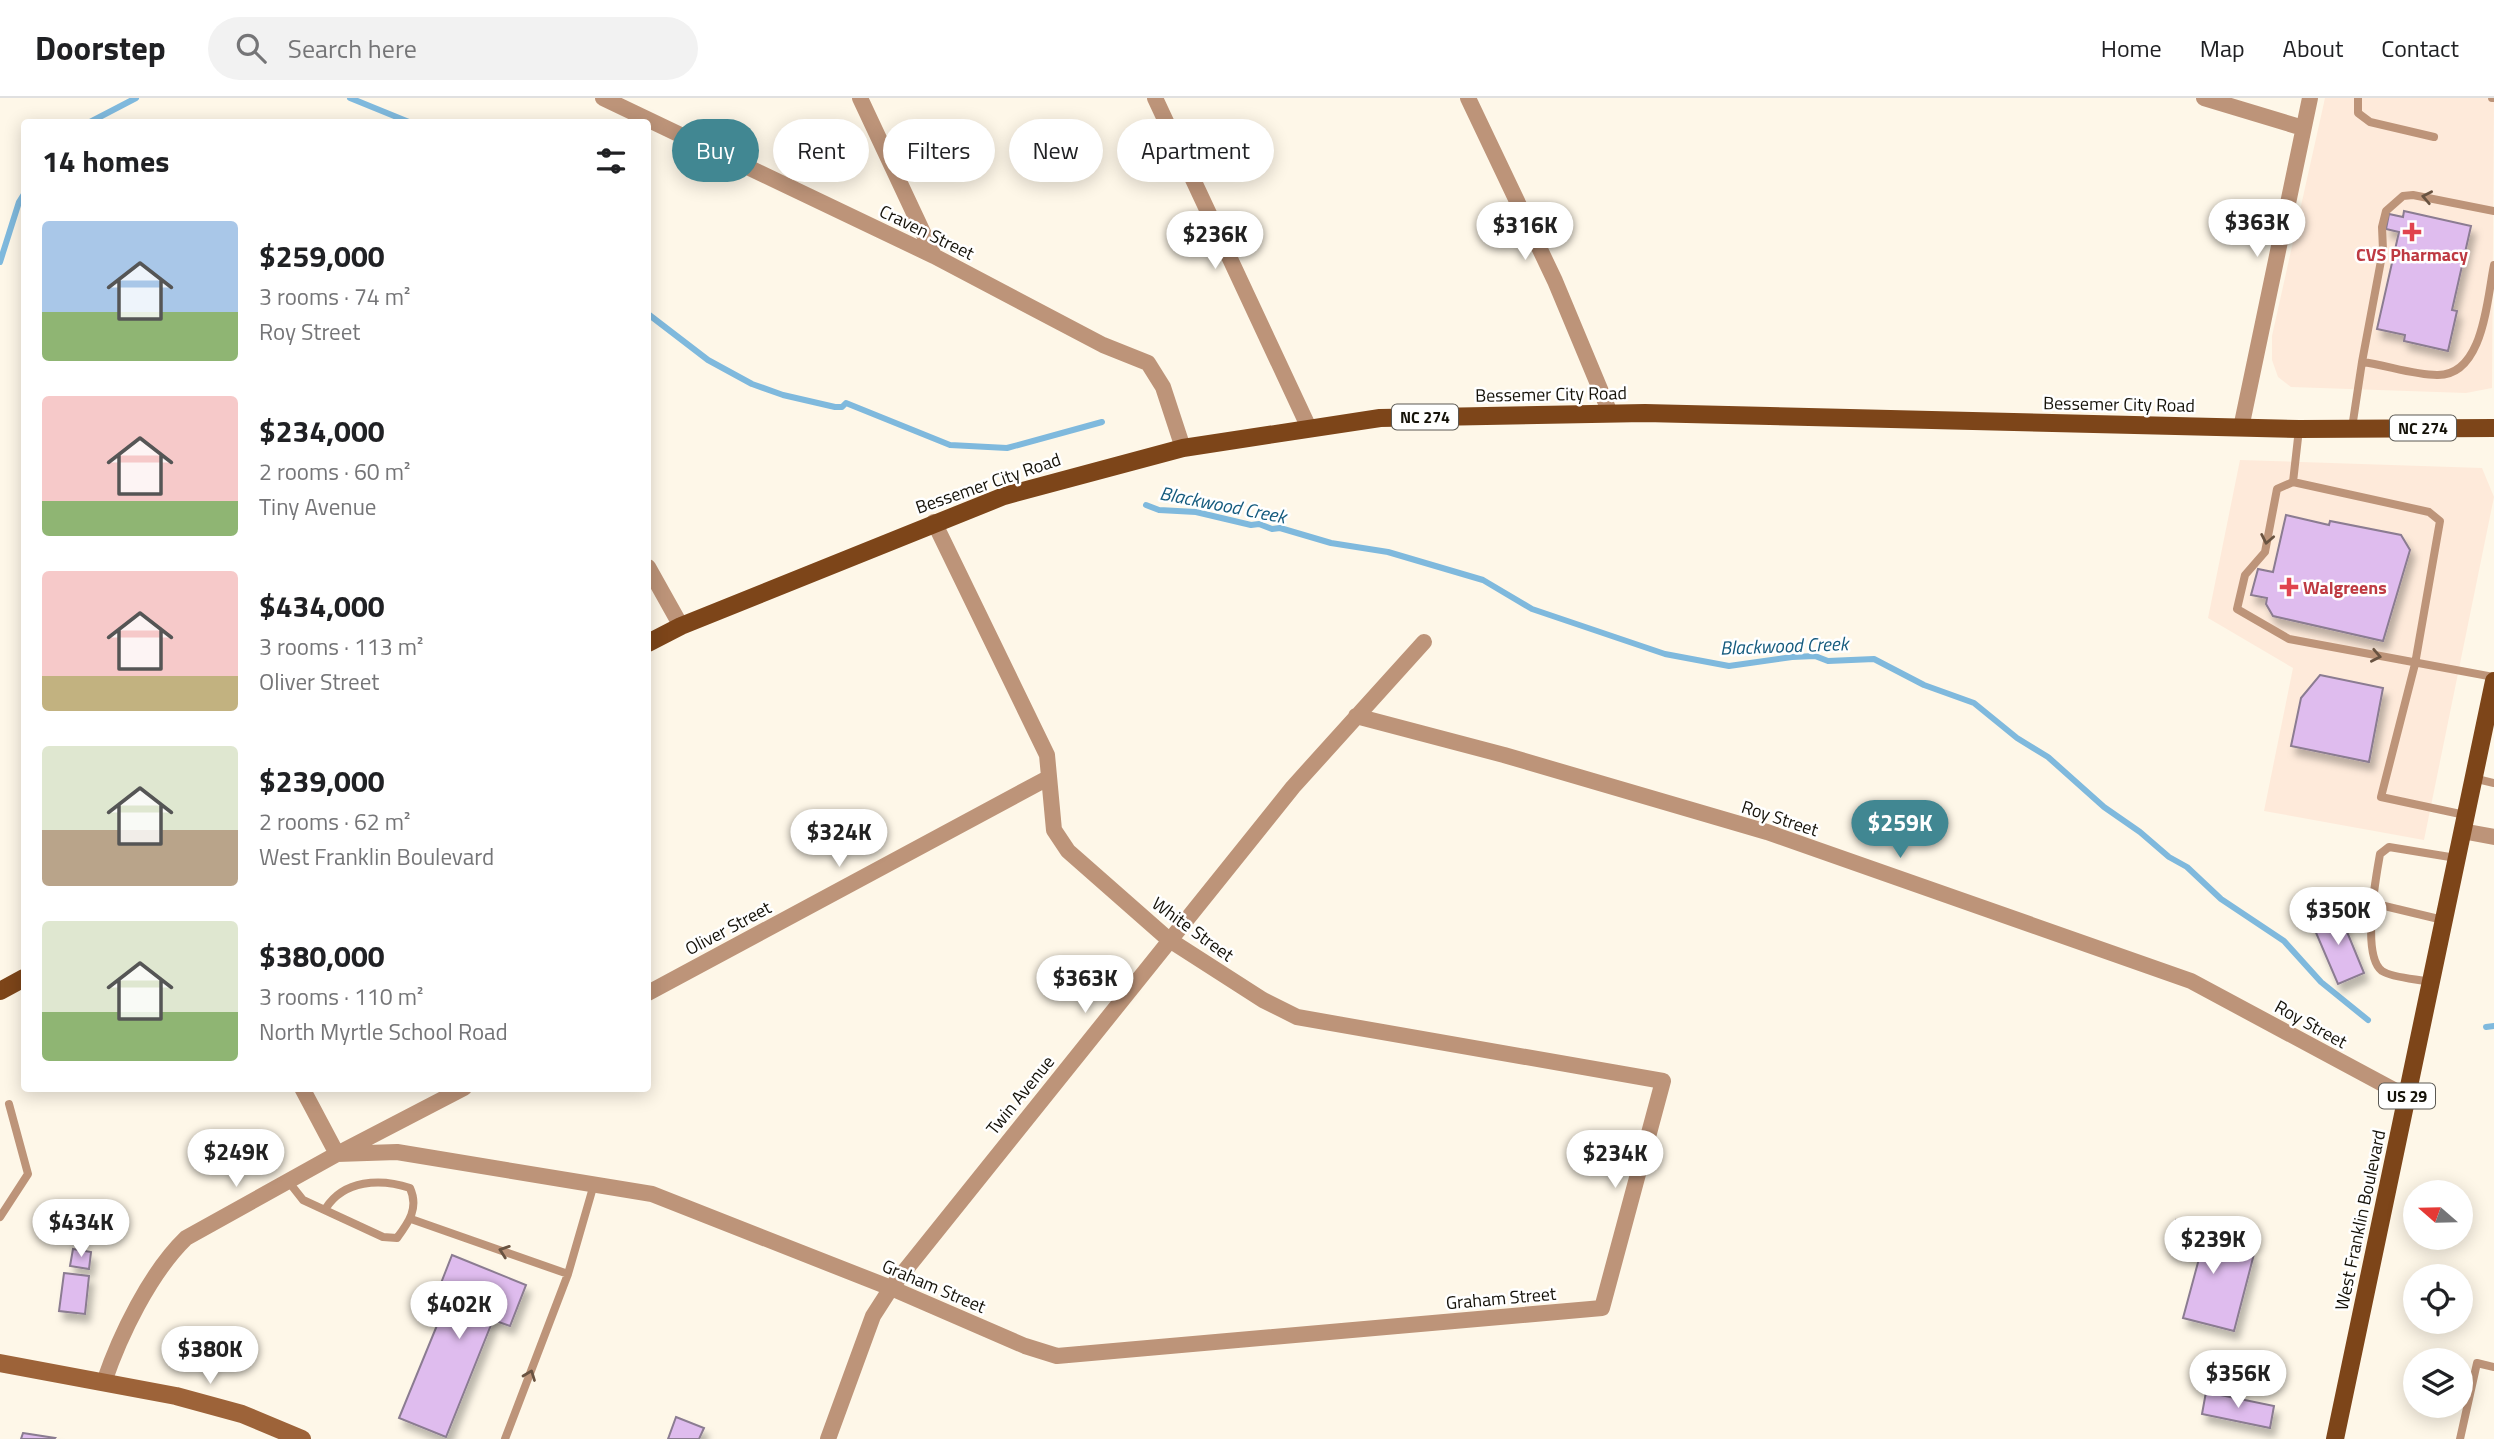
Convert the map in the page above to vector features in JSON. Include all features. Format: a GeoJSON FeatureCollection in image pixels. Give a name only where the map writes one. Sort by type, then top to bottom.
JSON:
{"type":"FeatureCollection","features":[{"type":"Feature","properties":{"kind":"main road","name":"Bessemer City Road"},"geometry":{"type":"LineString","coordinates":[[651,641],[681,626],[1004,496],[1183,448],[1380,418],[1611,413],[2299,429],[2494,428]]}},
{"type":"Feature","properties":{"kind":"main road","name":"West Franklin Boulevard"},"geometry":{"type":"LineString","coordinates":[[2335,1439],[2494,679]]}},
{"type":"Feature","properties":{"kind":"main road"},"geometry":{"type":"LineString","coordinates":[[0,991],[21,980]]}},
{"type":"Feature","properties":{"kind":"main road"},"geometry":{"type":"LineString","coordinates":[[0,1363],[104,1382],[243,1414],[302,1439]]}},
{"type":"Feature","properties":{"kind":"street","name":"Craven Street"},"geometry":{"type":"LineString","coordinates":[[603,98],[647,119]]}},
{"type":"Feature","properties":{"kind":"street"},"geometry":{"type":"LineString","coordinates":[[860,98],[934,256]]}},
{"type":"Feature","properties":{"kind":"street"},"geometry":{"type":"LineString","coordinates":[[1155,98],[1309,428]]}},
{"type":"Feature","properties":{"kind":"street"},"geometry":{"type":"LineString","coordinates":[[1468,98],[1555,281],[1611,413]]}},
{"type":"Feature","properties":{"kind":"street"},"geometry":{"type":"LineString","coordinates":[[2204,98],[2303,128]]}},
{"type":"Feature","properties":{"kind":"street"},"geometry":{"type":"LineString","coordinates":[[2241,428],[2310,98]]}},
{"type":"Feature","properties":{"kind":"street","name":"Craven Street"},"geometry":{"type":"LineString","coordinates":[[651,121],[934,256],[1103,345],[1148,363],[1163,387],[1183,448]]}},
{"type":"Feature","properties":{"kind":"street","name":"White Street"},"geometry":{"type":"LineString","coordinates":[[934,522],[1047,755],[1054,830],[1068,851],[1168,939],[1263,1000],[1297,1017],[1663,1081],[1602,1308]]}},
{"type":"Feature","properties":{"kind":"street"},"geometry":{"type":"LineString","coordinates":[[651,572],[681,626]]}},
{"type":"Feature","properties":{"kind":"street","name":"Twin Avenue"},"geometry":{"type":"LineString","coordinates":[[828,1439],[873,1316],[891,1288],[1168,939],[1293,787],[1424,642]]}},
{"type":"Feature","properties":{"kind":"street","name":"Roy Street"},"geometry":{"type":"LineString","coordinates":[[1356,716],[1504,755],[1767,832],[2191,981],[2407,1097]]}},
{"type":"Feature","properties":{"kind":"street","name":"Oliver Street"},"geometry":{"type":"LineString","coordinates":[[651,991],[1048,778]]}},
{"type":"Feature","properties":{"kind":"street"},"geometry":{"type":"LineString","coordinates":[[2463,823],[2494,837]]}},
{"type":"Feature","properties":{"kind":"street"},"geometry":{"type":"LineString","coordinates":[[304,1092],[337,1154]]}},
{"type":"Feature","properties":{"kind":"street"},"geometry":{"type":"LineString","coordinates":[[104,1382],[117,1345],[171,1252],[186,1238],[337,1154],[456,1092]]}},
{"type":"Feature","properties":{"kind":"street","name":"Graham Street"},"geometry":{"type":"LineString","coordinates":[[337,1154],[397,1152],[652,1194],[891,1288],[1026,1346],[1057,1356],[1602,1308]]}},
{"type":"Feature","properties":{"kind":"lane"},"geometry":{"type":"LineString","coordinates":[[2358,98],[2358,113],[2370,122],[2434,137]]}},
{"type":"Feature","properties":{"kind":"lane"},"geometry":{"type":"LineString","coordinates":[[2352,429],[2384,250],[2382,227],[2386,211],[2403,196],[2413,194],[2494,211]]}},
{"type":"Feature","properties":{"kind":"lane"},"geometry":{"type":"LineString","coordinates":[[2362,362],[2437,375],[2463,365],[2476,351],[2494,265]]}},
{"type":"Feature","properties":{"kind":"lane"},"geometry":{"type":"LineString","coordinates":[[2293,482],[2299,429]]}},
{"type":"Feature","properties":{"kind":"lane"},"geometry":{"type":"LineString","coordinates":[[2463,823],[2381,797],[2415,664],[2440,521],[2428,512],[2293,482],[2277,489],[2265,552],[2245,575],[2237,609],[2289,639],[2415,664],[2494,679]]}},
{"type":"Feature","properties":{"kind":"lane"},"geometry":{"type":"LineString","coordinates":[[2473,778],[2494,783]]}},
{"type":"Feature","properties":{"kind":"lane"},"geometry":{"type":"LineString","coordinates":[[2430,983],[2383,971],[2375,961],[2372,903],[2380,854],[2389,847],[2456,858]]}},
{"type":"Feature","properties":{"kind":"lane"},"geometry":{"type":"LineString","coordinates":[[2372,903],[2443,920]]}},
{"type":"Feature","properties":{"kind":"lane"},"geometry":{"type":"LineString","coordinates":[[0,1217],[27,1174],[9,1104]]}},
{"type":"Feature","properties":{"kind":"lane"},"geometry":{"type":"LineString","coordinates":[[288,1181],[303,1200],[326,1208],[383,1237],[397,1238],[411,1219],[414,1198],[410,1188],[376,1181],[344,1190],[326,1208]]}},
{"type":"Feature","properties":{"kind":"lane"},"geometry":{"type":"LineString","coordinates":[[505,1439],[568,1273],[594,1183]]}},
{"type":"Feature","properties":{"kind":"lane"},"geometry":{"type":"LineString","coordinates":[[411,1219],[568,1273]]}},
{"type":"Feature","properties":{"kind":"lane"},"geometry":{"type":"LineString","coordinates":[[2460,1439],[2477,1363],[2494,1367]]}},
{"type":"Feature","properties":{"kind":"shaded area"},"geometry":{"type":"Polygon","coordinates":[[[2325,98],[2494,98],[2492,388],[2466,393],[2291,387],[2278,377],[2272,360],[2272,336],[2325,98]]]}},
{"type":"Feature","properties":{"kind":"shaded area"},"geometry":{"type":"Polygon","coordinates":[[[2240,460],[2482,468],[2494,497],[2424,840],[2264,811],[2293,668],[2208,618],[2240,460]]]}},
{"type":"Feature","properties":{"kind":"building","name":"CVS Pharmacy"},"geometry":{"type":"Polygon","coordinates":[[[2404,211],[2471,226],[2452,310],[2457,311],[2448,351],[2404,341],[2405,335],[2377,329],[2399,232],[2386,229],[2389,214],[2403,217],[2404,211]]]}},
{"type":"Feature","properties":{"kind":"building","name":"Walgreens"},"geometry":{"type":"Polygon","coordinates":[[[2286,515],[2329,525],[2330,521],[2401,535],[2410,550],[2383,641],[2273,616],[2266,604],[2267,598],[2251,595],[2258,569],[2273,572],[2286,515]]]}},
{"type":"Feature","properties":{"kind":"building"},"geometry":{"type":"Polygon","coordinates":[[[2320,675],[2383,688],[2369,762],[2291,746],[2301,698],[2320,675]]]}},
{"type":"Feature","properties":{"kind":"building"},"geometry":{"type":"Polygon","coordinates":[[[2338,910],[2364,973],[2338,984],[2311,921],[2338,910]]]}},
{"type":"Feature","properties":{"kind":"building"},"geometry":{"type":"Polygon","coordinates":[[[2176,1220],[2220,1231],[2217,1244],[2254,1254],[2234,1331],[2183,1318],[2200,1255],[2169,1247],[2176,1220]]]}},
{"type":"Feature","properties":{"kind":"building"},"geometry":{"type":"Polygon","coordinates":[[[73,1249],[91,1252],[89,1269],[70,1266],[73,1249]]]}},
{"type":"Feature","properties":{"kind":"building"},"geometry":{"type":"Polygon","coordinates":[[[452,1255],[526,1285],[510,1326],[493,1320],[446,1437],[399,1418],[447,1301],[436,1296],[452,1255]]]}},
{"type":"Feature","properties":{"kind":"building"},"geometry":{"type":"Polygon","coordinates":[[[64,1273],[89,1276],[85,1314],[59,1311],[64,1273]]]}},
{"type":"Feature","properties":{"kind":"building"},"geometry":{"type":"Polygon","coordinates":[[[2206,1392],[2274,1406],[2270,1428],[2202,1414],[2206,1392]]]}},
{"type":"Feature","properties":{"kind":"building"},"geometry":{"type":"Polygon","coordinates":[[[676,1417],[704,1428],[699,1439],[668,1439],[676,1417]]]}},
{"type":"Feature","properties":{"kind":"building"},"geometry":{"type":"Polygon","coordinates":[[[23,1433],[55,1438],[21,1439],[23,1433]]]}},
{"type":"Feature","properties":{"kind":"waterway","name":"Blackwood Creek"},"geometry":{"type":"LineString","coordinates":[[96,119],[136,98]]}},
{"type":"Feature","properties":{"kind":"waterway","name":"Blackwood Creek"},"geometry":{"type":"LineString","coordinates":[[350,98],[402,119]]}},
{"type":"Feature","properties":{"kind":"waterway","name":"Blackwood Creek"},"geometry":{"type":"LineString","coordinates":[[0,262],[21,199]]}},
{"type":"Feature","properties":{"kind":"waterway","name":"Blackwood Creek"},"geometry":{"type":"LineString","coordinates":[[651,316],[708,360],[752,384],[783,395],[835,407],[842,407],[846,403],[950,445],[1007,448],[1102,422]]}},
{"type":"Feature","properties":{"kind":"waterway","name":"Blackwood Creek"},"geometry":{"type":"LineString","coordinates":[[1146,505],[1159,510],[1196,512],[1251,525],[1280,528],[1331,543],[1388,552],[1483,580],[1532,609],[1665,654],[1729,666],[1792,657],[1815,656],[1828,661],[1874,659],[1924,685],[1974,703],[2017,738],[2048,757],[2104,807],[2140,832],[2169,857],[2187,867],[2221,899],[2284,941],[2321,982],[2368,1020]]}},
{"type":"Feature","properties":{"kind":"waterway","name":"Blackwood Creek"},"geometry":{"type":"LineString","coordinates":[[2486,1027],[2494,1026]]}},
{"type":"Feature","properties":{"kind":"place","name":"CVS Pharmacy"},"geometry":{"type":"Point","coordinates":[2412,232]}},
{"type":"Feature","properties":{"kind":"place","name":"Walgreens"},"geometry":{"type":"Point","coordinates":[2289,587]}}]}
